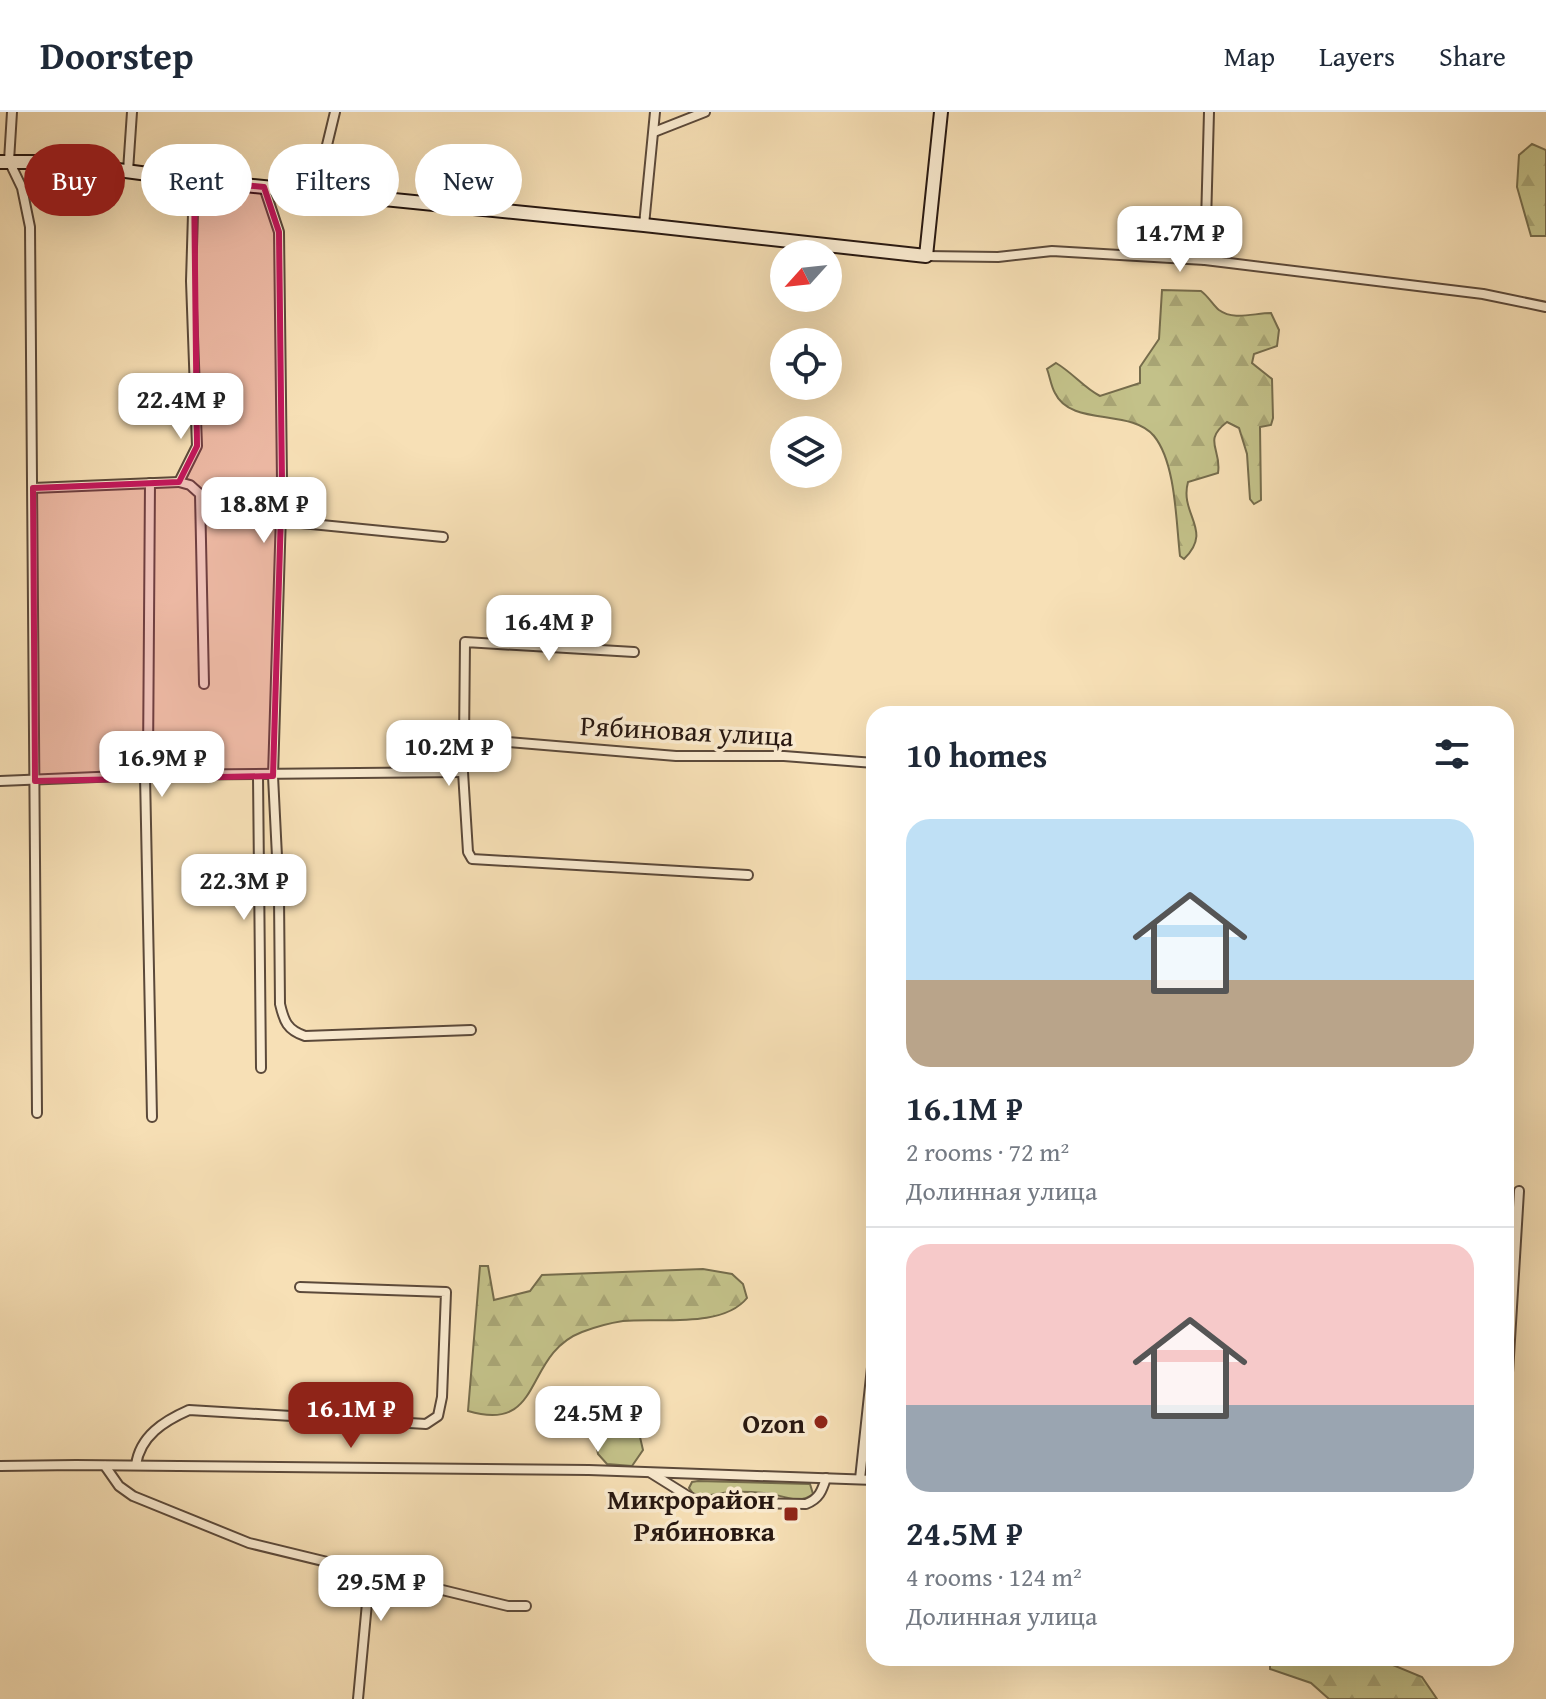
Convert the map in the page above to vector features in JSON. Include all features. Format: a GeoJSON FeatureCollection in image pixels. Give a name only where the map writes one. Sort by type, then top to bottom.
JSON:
{"type":"FeatureCollection","features":[{"type":"Feature","properties":{"kind":"street"},"geometry":{"type":"LineString","coordinates":[[12,112],[5,162],[22,188],[30,227],[37,1113]]}},
{"type":"Feature","properties":{"kind":"street"},"geometry":{"type":"LineString","coordinates":[[128,171],[132,112]]}},
{"type":"Feature","properties":{"kind":"street"},"geometry":{"type":"LineString","coordinates":[[327,144],[335,112]]}},
{"type":"Feature","properties":{"kind":"street"},"geometry":{"type":"LineString","coordinates":[[644,225],[655,112]]}},
{"type":"Feature","properties":{"kind":"street"},"geometry":{"type":"LineString","coordinates":[[654,132],[705,112]]}},
{"type":"Feature","properties":{"kind":"street"},"geometry":{"type":"LineString","coordinates":[[926,256],[941,112]]}},
{"type":"Feature","properties":{"kind":"street"},"geometry":{"type":"LineString","coordinates":[[1205,260],[1209,112]]}},
{"type":"Feature","properties":{"kind":"street"},"geometry":{"type":"LineString","coordinates":[[5,162],[57,162],[141,173]]}},
{"type":"Feature","properties":{"kind":"street"},"geometry":{"type":"LineString","coordinates":[[252,186],[268,187]]}},
{"type":"Feature","properties":{"kind":"street"},"geometry":{"type":"LineString","coordinates":[[264,187],[279,232],[281,521],[273,776],[280,1004],[284,1021],[292,1032],[305,1036],[471,1030]]}},
{"type":"Feature","properties":{"kind":"street"},"geometry":{"type":"LineString","coordinates":[[399,200],[926,256],[998,257],[1052,251],[1205,260],[1483,294],[1546,307]]}},
{"type":"Feature","properties":{"kind":"street"},"geometry":{"type":"LineString","coordinates":[[179,482],[197,446],[191,281],[193,216]]}},
{"type":"Feature","properties":{"kind":"street"},"geometry":{"type":"LineString","coordinates":[[33,488],[179,482],[190,485],[200,494],[204,684]]}},
{"type":"Feature","properties":{"kind":"street"},"geometry":{"type":"LineString","coordinates":[[150,483],[148,761],[145,775],[152,1117]]}},
{"type":"Feature","properties":{"kind":"street"},"geometry":{"type":"LineString","coordinates":[[281,521],[443,537]]}},
{"type":"Feature","properties":{"kind":"street"},"geometry":{"type":"LineString","coordinates":[[634,652],[465,642],[463,772],[468,852],[472,859],[748,875]]}},
{"type":"Feature","properties":{"kind":"street","name":"Рябиновая улица"},"geometry":{"type":"LineString","coordinates":[[464,741],[676,756],[784,756],[866,762]]}},
{"type":"Feature","properties":{"kind":"street"},"geometry":{"type":"LineString","coordinates":[[0,781],[145,775],[463,772]]}},
{"type":"Feature","properties":{"kind":"street"},"geometry":{"type":"LineString","coordinates":[[258,776],[261,1068]]}},
{"type":"Feature","properties":{"kind":"street"},"geometry":{"type":"LineString","coordinates":[[1514,1224],[1519,1191]]}},
{"type":"Feature","properties":{"kind":"street"},"geometry":{"type":"LineString","coordinates":[[136,1465],[144,1444],[155,1430],[170,1418],[189,1410],[426,1424],[438,1416],[442,1397],[446,1292],[300,1287]]}},
{"type":"Feature","properties":{"kind":"street"},"geometry":{"type":"LineString","coordinates":[[860,1479],[866,1434]]}},
{"type":"Feature","properties":{"kind":"street"},"geometry":{"type":"LineString","coordinates":[[0,1466],[374,1467],[866,1479]]}},
{"type":"Feature","properties":{"kind":"street"},"geometry":{"type":"LineString","coordinates":[[105,1466],[119,1486],[133,1496],[249,1543],[508,1606],[526,1606]]}},
{"type":"Feature","properties":{"kind":"street"},"geometry":{"type":"LineString","coordinates":[[651,1473],[691,1498],[722,1503],[806,1504],[815,1500],[822,1491],[826,1478]]}},
{"type":"Feature","properties":{"kind":"street"},"geometry":{"type":"LineString","coordinates":[[344,1565],[361,1583],[367,1603],[358,1699]]}},
{"type":"Feature","properties":{"kind":"highlighted area"},"geometry":{"type":"Polygon","coordinates":[[[194,180],[264,187],[279,232],[282,481],[273,776],[35,781],[33,488],[179,482],[197,446],[194,180]]]}},
{"type":"Feature","properties":{"kind":"green space"},"geometry":{"type":"Polygon","coordinates":[[[1532,144],[1546,150],[1546,236],[1531,236],[1517,187],[1519,155],[1532,144]]]}},
{"type":"Feature","properties":{"kind":"green space"},"geometry":{"type":"Polygon","coordinates":[[[1162,290],[1201,291],[1219,310],[1231,315],[1271,313],[1279,330],[1277,346],[1254,354],[1252,363],[1272,379],[1273,418],[1271,425],[1260,427],[1261,500],[1254,504],[1250,499],[1247,454],[1239,428],[1227,422],[1214,440],[1218,473],[1188,482],[1186,494],[1196,539],[1184,559],[1180,556],[1171,477],[1167,461],[1154,436],[1131,422],[1074,410],[1063,403],[1054,390],[1047,369],[1056,363],[1100,396],[1140,383],[1140,367],[1159,339],[1162,290]]]}},
{"type":"Feature","properties":{"kind":"green space"},"geometry":{"type":"Polygon","coordinates":[[[480,1266],[488,1266],[494,1300],[530,1291],[542,1275],[703,1269],[732,1274],[743,1284],[747,1298],[723,1314],[707,1318],[623,1321],[582,1332],[563,1343],[550,1357],[522,1402],[510,1412],[493,1415],[468,1411],[480,1266]]]}},
{"type":"Feature","properties":{"kind":"green space"},"geometry":{"type":"Polygon","coordinates":[[[609,1431],[632,1431],[640,1437],[643,1450],[632,1466],[607,1464],[598,1454],[596,1444],[601,1435],[609,1431]]]}},
{"type":"Feature","properties":{"kind":"green space"},"geometry":{"type":"Polygon","coordinates":[[[692,1482],[810,1484],[813,1494],[802,1499],[745,1492],[695,1496],[689,1488],[692,1482]]]}},
{"type":"Feature","properties":{"kind":"green space"},"geometry":{"type":"Polygon","coordinates":[[[1270,1666],[1395,1666],[1422,1677],[1437,1699],[1329,1699],[1311,1683],[1270,1669],[1270,1666]]]}},
{"type":"Feature","properties":{"kind":"place","name":"Ozon"},"geometry":{"type":"Point","coordinates":[821,1422]}},
{"type":"Feature","properties":{"kind":"place","name":"Микрорайон Рябиновка"},"geometry":{"type":"Point","coordinates":[791,1514]}}]}
